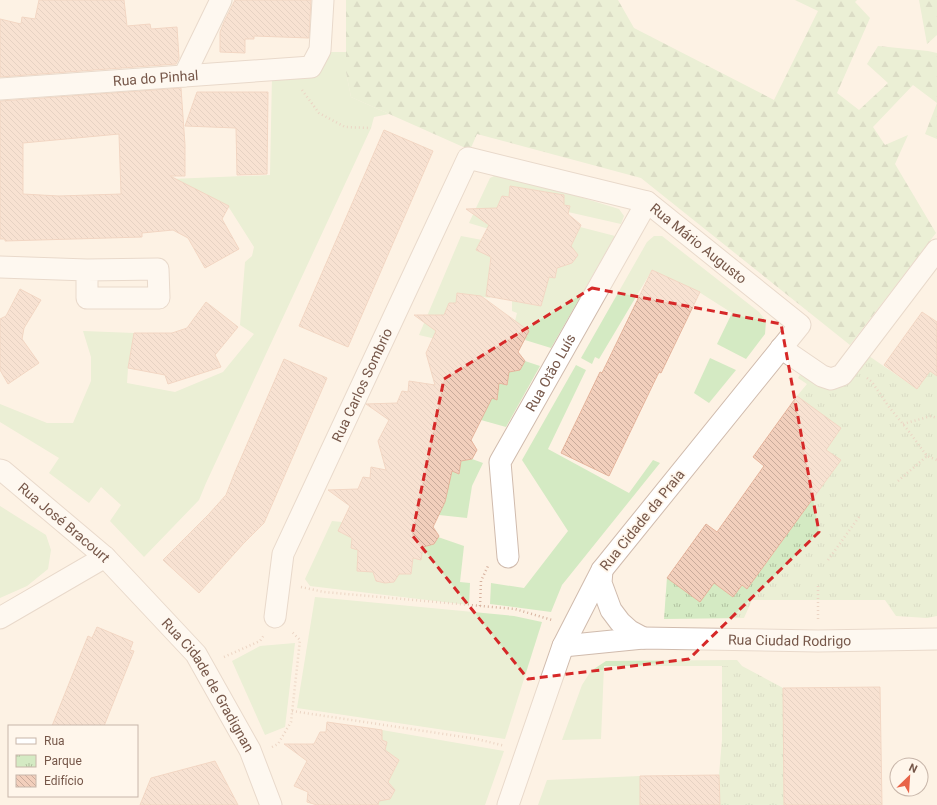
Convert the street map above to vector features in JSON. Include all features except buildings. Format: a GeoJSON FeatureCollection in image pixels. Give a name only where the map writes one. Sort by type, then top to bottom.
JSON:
{"type":"FeatureCollection","features":[{"type":"Feature","properties":{"kind":"street"},"geometry":{"type":"LineString","coordinates":[[184,76],[221,0]]}},
{"type":"Feature","properties":{"kind":"street"},"geometry":{"type":"LineString","coordinates":[[305,67],[320,50],[323,0]]}},
{"type":"Feature","properties":{"kind":"street","name":"Rua do Pinhal"},"geometry":{"type":"LineString","coordinates":[[0,89],[305,67]]}},
{"type":"Feature","properties":{"kind":"street","name":"Rua Mário Augusto"},"geometry":{"type":"LineString","coordinates":[[468,158],[647,202],[800,325]]}},
{"type":"Feature","properties":{"kind":"street","name":"Rua Carlos Sombrio"},"geometry":{"type":"LineString","coordinates":[[275,617],[283,554],[468,158]]}},
{"type":"Feature","properties":{"kind":"street","name":"Rua Otão Luís"},"geometry":{"type":"LineString","coordinates":[[508,557],[500,462],[647,202]]}},
{"type":"Feature","properties":{"kind":"street"},"geometry":{"type":"LineString","coordinates":[[781,348],[822,376],[831,379],[842,375],[937,250]]}},
{"type":"Feature","properties":{"kind":"street"},"geometry":{"type":"LineString","coordinates":[[0,267],[87,270]]}},
{"type":"Feature","properties":{"kind":"street","name":"Rua Cidade da Praia"},"geometry":{"type":"LineString","coordinates":[[508,805],[564,646],[602,570],[800,325]]}},
{"type":"Feature","properties":{"kind":"street","name":"Rua José Bracourt"},"geometry":{"type":"LineString","coordinates":[[0,470],[105,557],[125,578]]}},
{"type":"Feature","properties":{"kind":"street"},"geometry":{"type":"LineString","coordinates":[[0,618],[105,557]]}},
{"type":"Feature","properties":{"kind":"street"},"geometry":{"type":"LineString","coordinates":[[602,570],[601,583],[611,610],[620,622],[630,631],[642,638]]}},
{"type":"Feature","properties":{"kind":"street","name":"Rua Cidade de Gradignan"},"geometry":{"type":"LineString","coordinates":[[125,578],[196,654],[250,750],[271,805]]}},
{"type":"Feature","properties":{"kind":"street","name":"Rua Ciudad Rodrigo"},"geometry":{"type":"LineString","coordinates":[[564,646],[642,638],[818,641],[937,639]]}},
{"type":"Feature","properties":{"kind":"path"},"geometry":{"type":"LineString","coordinates":[[305,67],[303,91],[319,113],[345,127],[371,128]]}},
{"type":"Feature","properties":{"kind":"path"},"geometry":{"type":"LineString","coordinates":[[850,365],[872,382],[927,456],[937,460]]}},
{"type":"Feature","properties":{"kind":"path"},"geometry":{"type":"LineString","coordinates":[[903,424],[931,416],[937,418]]}},
{"type":"Feature","properties":{"kind":"path"},"geometry":{"type":"LineString","coordinates":[[898,481],[927,456]]}},
{"type":"Feature","properties":{"kind":"path"},"geometry":{"type":"LineString","coordinates":[[828,560],[859,517]]}},
{"type":"Feature","properties":{"kind":"path"},"geometry":{"type":"LineString","coordinates":[[480,606],[481,581]]}},
{"type":"Feature","properties":{"kind":"path"},"geometry":{"type":"LineString","coordinates":[[818,586],[818,641]]}},
{"type":"Feature","properties":{"kind":"path"},"geometry":{"type":"LineString","coordinates":[[324,592],[515,609],[573,626]]}},
{"type":"Feature","properties":{"kind":"path"},"geometry":{"type":"LineString","coordinates":[[278,744],[291,722],[300,640]]}},
{"type":"Feature","properties":{"kind":"path"},"geometry":{"type":"LineString","coordinates":[[226,656],[260,641]]}},
{"type":"Feature","properties":{"kind":"path"},"geometry":{"type":"LineString","coordinates":[[292,711],[477,739],[527,751]]}},
{"type":"Feature","properties":{"kind":"highlighted area"},"geometry":{"type":"Polygon","coordinates":[[[592,288],[781,324],[819,532],[689,659],[528,679],[412,535],[444,379],[592,288]]]}},
{"type":"Feature","properties":{"kind":"green space"},"geometry":{"type":"Polygon","coordinates":[[[346,0],[618,0],[634,28],[774,100],[818,11],[795,0],[857,0],[855,2],[870,18],[837,93],[859,110],[888,83],[867,64],[878,46],[937,53],[937,103],[913,85],[873,127],[885,145],[908,135],[895,164],[936,233],[850,345],[641,178],[477,134],[470,150],[351,97],[346,72],[346,0]]]}},
{"type":"Feature","properties":{"kind":"green space"},"geometry":{"type":"Polygon","coordinates":[[[919,0],[937,0],[937,35],[927,44],[919,0]]]}},
{"type":"Feature","properties":{"kind":"green space"},"geometry":{"type":"Polygon","coordinates":[[[327,52],[346,52],[346,72],[351,97],[389,114],[374,117],[371,128],[199,500],[144,557],[110,521],[121,505],[101,487],[89,503],[49,473],[59,458],[0,422],[0,404],[47,423],[73,423],[91,381],[91,357],[83,331],[134,333],[127,383],[175,392],[223,372],[254,334],[240,325],[245,262],[252,256],[254,247],[228,206],[147,180],[270,175],[272,76],[327,52]]]}},
{"type":"Feature","properties":{"kind":"green space"},"geometry":{"type":"Polygon","coordinates":[[[937,103],[937,139],[925,134],[937,103]]]}},
{"type":"Feature","properties":{"kind":"green space"},"geometry":{"type":"Polygon","coordinates":[[[496,175],[528,181],[619,209],[624,216],[621,224],[568,212],[570,206],[564,205],[564,195],[510,186],[509,197],[502,196],[497,208],[483,213],[482,220],[485,223],[490,222],[489,229],[469,223],[490,178],[496,175]]]}},
{"type":"Feature","properties":{"kind":"green space"},"geometry":{"type":"Polygon","coordinates":[[[580,227],[615,236],[551,348],[525,340],[529,331],[521,325],[514,325],[517,313],[512,311],[512,301],[541,306],[549,277],[555,278],[557,268],[572,263],[577,255],[574,250],[569,248],[571,234],[577,234],[580,227]]]}},
{"type":"Feature","properties":{"kind":"green space"},"geometry":{"type":"Polygon","coordinates":[[[461,236],[482,240],[491,255],[489,267],[496,269],[490,298],[457,293],[456,303],[444,315],[435,315],[431,320],[429,326],[433,329],[438,329],[436,339],[419,335],[461,236]]]}},
{"type":"Feature","properties":{"kind":"green space"},"geometry":{"type":"Polygon","coordinates":[[[654,236],[662,236],[759,312],[766,321],[765,334],[746,359],[717,344],[732,313],[699,292],[652,270],[599,359],[595,357],[592,364],[581,358],[647,242],[654,236]]]}},
{"type":"Feature","properties":{"kind":"green space"},"geometry":{"type":"Polygon","coordinates":[[[869,356],[917,389],[930,371],[937,376],[937,616],[927,618],[896,616],[885,600],[752,600],[744,618],[664,619],[667,577],[700,601],[714,583],[733,597],[742,585],[747,589],[841,460],[826,450],[841,428],[797,396],[807,384],[798,378],[803,370],[822,382],[869,356]]]}},
{"type":"Feature","properties":{"kind":"green space"},"geometry":{"type":"Polygon","coordinates":[[[710,358],[736,370],[709,403],[694,393],[710,358]]]}},
{"type":"Feature","properties":{"kind":"green space"},"geometry":{"type":"Polygon","coordinates":[[[525,361],[540,366],[506,427],[481,420],[473,414],[464,389],[497,400],[499,383],[507,385],[509,372],[519,370],[525,361]]]}},
{"type":"Feature","properties":{"kind":"green space"},"geometry":{"type":"Polygon","coordinates":[[[576,365],[586,370],[548,449],[629,493],[653,460],[660,463],[562,585],[551,612],[490,604],[491,583],[524,588],[568,531],[522,460],[576,365]]]}},
{"type":"Feature","properties":{"kind":"green space"},"geometry":{"type":"Polygon","coordinates":[[[472,459],[483,463],[472,486],[467,518],[439,515],[452,471],[459,473],[461,461],[472,459]]]}},
{"type":"Feature","properties":{"kind":"green space"},"geometry":{"type":"Polygon","coordinates":[[[0,506],[46,535],[51,550],[48,569],[27,586],[0,598],[0,506]]]}},
{"type":"Feature","properties":{"kind":"green space"},"geometry":{"type":"Polygon","coordinates":[[[332,521],[342,522],[340,527],[341,533],[352,536],[351,548],[358,550],[357,571],[373,572],[376,581],[385,583],[394,582],[399,574],[411,574],[413,558],[423,547],[434,544],[438,537],[464,546],[460,582],[470,583],[469,605],[310,586],[305,579],[332,521]]]}},
{"type":"Feature","properties":{"kind":"green space"},"geometry":{"type":"Polygon","coordinates":[[[315,597],[514,616],[542,622],[505,739],[297,708],[315,597]]]}},
{"type":"Feature","properties":{"kind":"green space"},"geometry":{"type":"Polygon","coordinates":[[[295,643],[285,727],[265,735],[232,661],[260,646],[295,643]]]}},
{"type":"Feature","properties":{"kind":"green space"},"geometry":{"type":"Polygon","coordinates":[[[737,660],[742,666],[604,666],[601,739],[562,740],[582,685],[591,671],[606,661],[737,660]]]}},
{"type":"Feature","properties":{"kind":"green space"},"geometry":{"type":"Polygon","coordinates":[[[722,666],[742,666],[783,688],[784,805],[720,805],[719,775],[722,740],[722,666]]]}},
{"type":"Feature","properties":{"kind":"green space"},"geometry":{"type":"Polygon","coordinates":[[[382,730],[504,751],[485,805],[378,805],[379,801],[390,799],[394,790],[391,785],[386,784],[388,769],[395,769],[399,760],[391,754],[384,754],[387,742],[382,740],[382,730]]]}},
{"type":"Feature","properties":{"kind":"green space"},"geometry":{"type":"Polygon","coordinates":[[[640,776],[640,805],[538,805],[547,780],[640,776]]]}}]}
